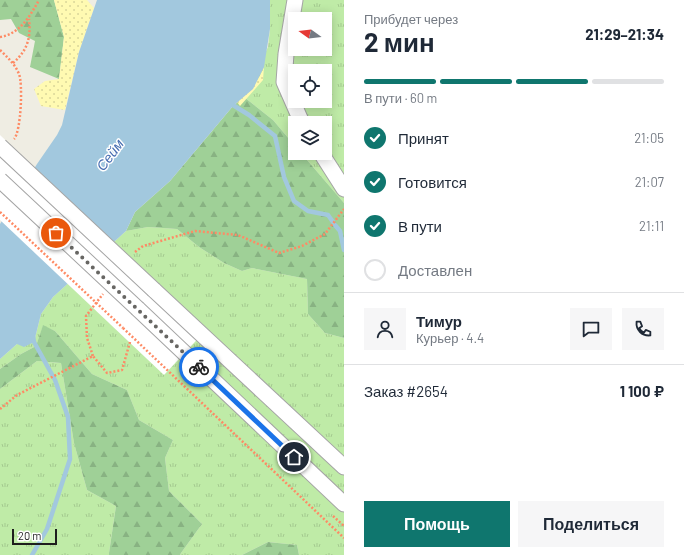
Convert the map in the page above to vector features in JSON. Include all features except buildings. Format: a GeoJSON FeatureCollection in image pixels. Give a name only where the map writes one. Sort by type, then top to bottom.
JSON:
{"type":"FeatureCollection","features":[{"type":"Feature","properties":{"kind":"street"},"geometry":{"type":"LineString","coordinates":[[295,0],[286,54],[284,82],[299,116]]}},
{"type":"Feature","properties":{"kind":"street"},"geometry":{"type":"LineString","coordinates":[[0,146],[344,467]]}},
{"type":"Feature","properties":{"kind":"street"},"geometry":{"type":"LineString","coordinates":[[325,160],[344,189]]}},
{"type":"Feature","properties":{"kind":"street"},"geometry":{"type":"LineString","coordinates":[[0,180],[344,504]]}},
{"type":"Feature","properties":{"kind":"path"},"geometry":{"type":"LineString","coordinates":[[0,37],[8,36],[22,26],[29,19],[39,0]]}},
{"type":"Feature","properties":{"kind":"path"},"geometry":{"type":"LineString","coordinates":[[13,63],[22,54],[30,37],[29,19]]}},
{"type":"Feature","properties":{"kind":"path"},"geometry":{"type":"LineString","coordinates":[[0,50],[13,63],[20,76],[22,97],[18,130]]}},
{"type":"Feature","properties":{"kind":"path"},"geometry":{"type":"LineString","coordinates":[[143,246],[195,230],[238,235],[279,253],[302,246],[325,234],[344,209]]}},
{"type":"Feature","properties":{"kind":"path"},"geometry":{"type":"LineString","coordinates":[[0,212],[344,538]]}},
{"type":"Feature","properties":{"kind":"path"},"geometry":{"type":"LineString","coordinates":[[86,316],[87,338],[93,356],[108,373],[122,370],[130,342]]}},
{"type":"Feature","properties":{"kind":"path"},"geometry":{"type":"LineString","coordinates":[[0,409],[17,395],[93,356]]}},
{"type":"Feature","properties":{"kind":"green space"},"geometry":{"type":"Polygon","coordinates":[[[0,0],[54,0],[64,37],[59,79],[30,67],[35,41],[19,33],[11,19],[0,20],[0,0]]]}},
{"type":"Feature","properties":{"kind":"green space"},"geometry":{"type":"Polygon","coordinates":[[[270,0],[344,0],[344,203],[307,160],[332,160],[332,116],[288,116],[288,138],[273,120],[244,97],[268,47],[270,29],[270,0]]]}},
{"type":"Feature","properties":{"kind":"green space"},"geometry":{"type":"Polygon","coordinates":[[[244,97],[273,120],[288,138],[288,160],[307,160],[344,203],[344,338],[325,333],[308,314],[307,279],[252,268],[242,271],[224,263],[199,247],[177,229],[148,227],[126,231],[135,212],[170,181],[233,106],[244,97]]]}},
{"type":"Feature","properties":{"kind":"green space"},"geometry":{"type":"Polygon","coordinates":[[[148,227],[177,229],[199,247],[224,263],[242,271],[252,268],[307,279],[308,314],[325,333],[344,338],[344,555],[299,555],[297,545],[268,542],[242,555],[180,555],[202,524],[169,491],[165,458],[173,440],[139,420],[127,390],[92,374],[55,331],[43,326],[36,346],[21,354],[0,369],[0,359],[17,344],[34,342],[41,314],[53,297],[126,231],[148,227]]]}},
{"type":"Feature","properties":{"kind":"green space"},"geometry":{"type":"Polygon","coordinates":[[[43,325],[55,331],[92,374],[127,390],[139,420],[173,440],[165,458],[169,491],[202,524],[180,555],[109,555],[116,506],[87,490],[74,443],[61,363],[37,361],[0,389],[0,369],[21,354],[36,346],[43,325]]]}},
{"type":"Feature","properties":{"kind":"green space"},"geometry":{"type":"Polygon","coordinates":[[[37,361],[61,363],[74,443],[87,490],[116,506],[109,555],[0,555],[0,389],[37,361]]]}},
{"type":"Feature","properties":{"kind":"green space"},"geometry":{"type":"Polygon","coordinates":[[[268,542],[297,545],[299,555],[242,555],[268,542]]]}},
{"type":"Feature","properties":{"kind":"sand"},"geometry":{"type":"Polygon","coordinates":[[[54,0],[87,0],[94,8],[79,52],[65,110],[41,106],[34,89],[45,81],[59,79],[64,37],[54,0]]]}},
{"type":"Feature","properties":{"kind":"sand"},"geometry":{"type":"Polygon","coordinates":[[[264,67],[263,80],[240,106],[237,102],[253,86],[264,67]]]}},
{"type":"Feature","properties":{"kind":"water","name":"Сейм"},"geometry":{"type":"Polygon","coordinates":[[[97,0],[270,0],[270,29],[264,67],[253,89],[233,106],[170,181],[135,212],[126,231],[53,297],[41,314],[34,342],[24,347],[17,344],[0,359],[0,224],[62,125],[79,52],[97,0]]]}},
{"type":"Feature","properties":{"kind":"pier"},"geometry":{"type":"Polygon","coordinates":[[[0,135],[207,329],[164,375],[0,220],[0,135]]]}},
{"type":"Feature","properties":{"kind":"waterway"},"geometry":{"type":"LineString","coordinates":[[228,102],[249,115],[275,136],[284,177],[294,201],[308,211],[328,215],[333,222]]}},
{"type":"Feature","properties":{"kind":"waterway"},"geometry":{"type":"LineString","coordinates":[[335,225],[340,231],[344,250]]}},
{"type":"Feature","properties":{"kind":"waterway"},"geometry":{"type":"LineString","coordinates":[[32,555],[47,529],[70,459],[68,417],[55,380],[34,342],[33,336]]}},
{"type":"Feature","properties":{"kind":"way so far"},"geometry":{"type":"LineString","coordinates":[[56,233],[199,367]]}},
{"type":"Feature","properties":{"kind":"route"},"geometry":{"type":"LineString","coordinates":[[199,367],[294,457]]}}]}
